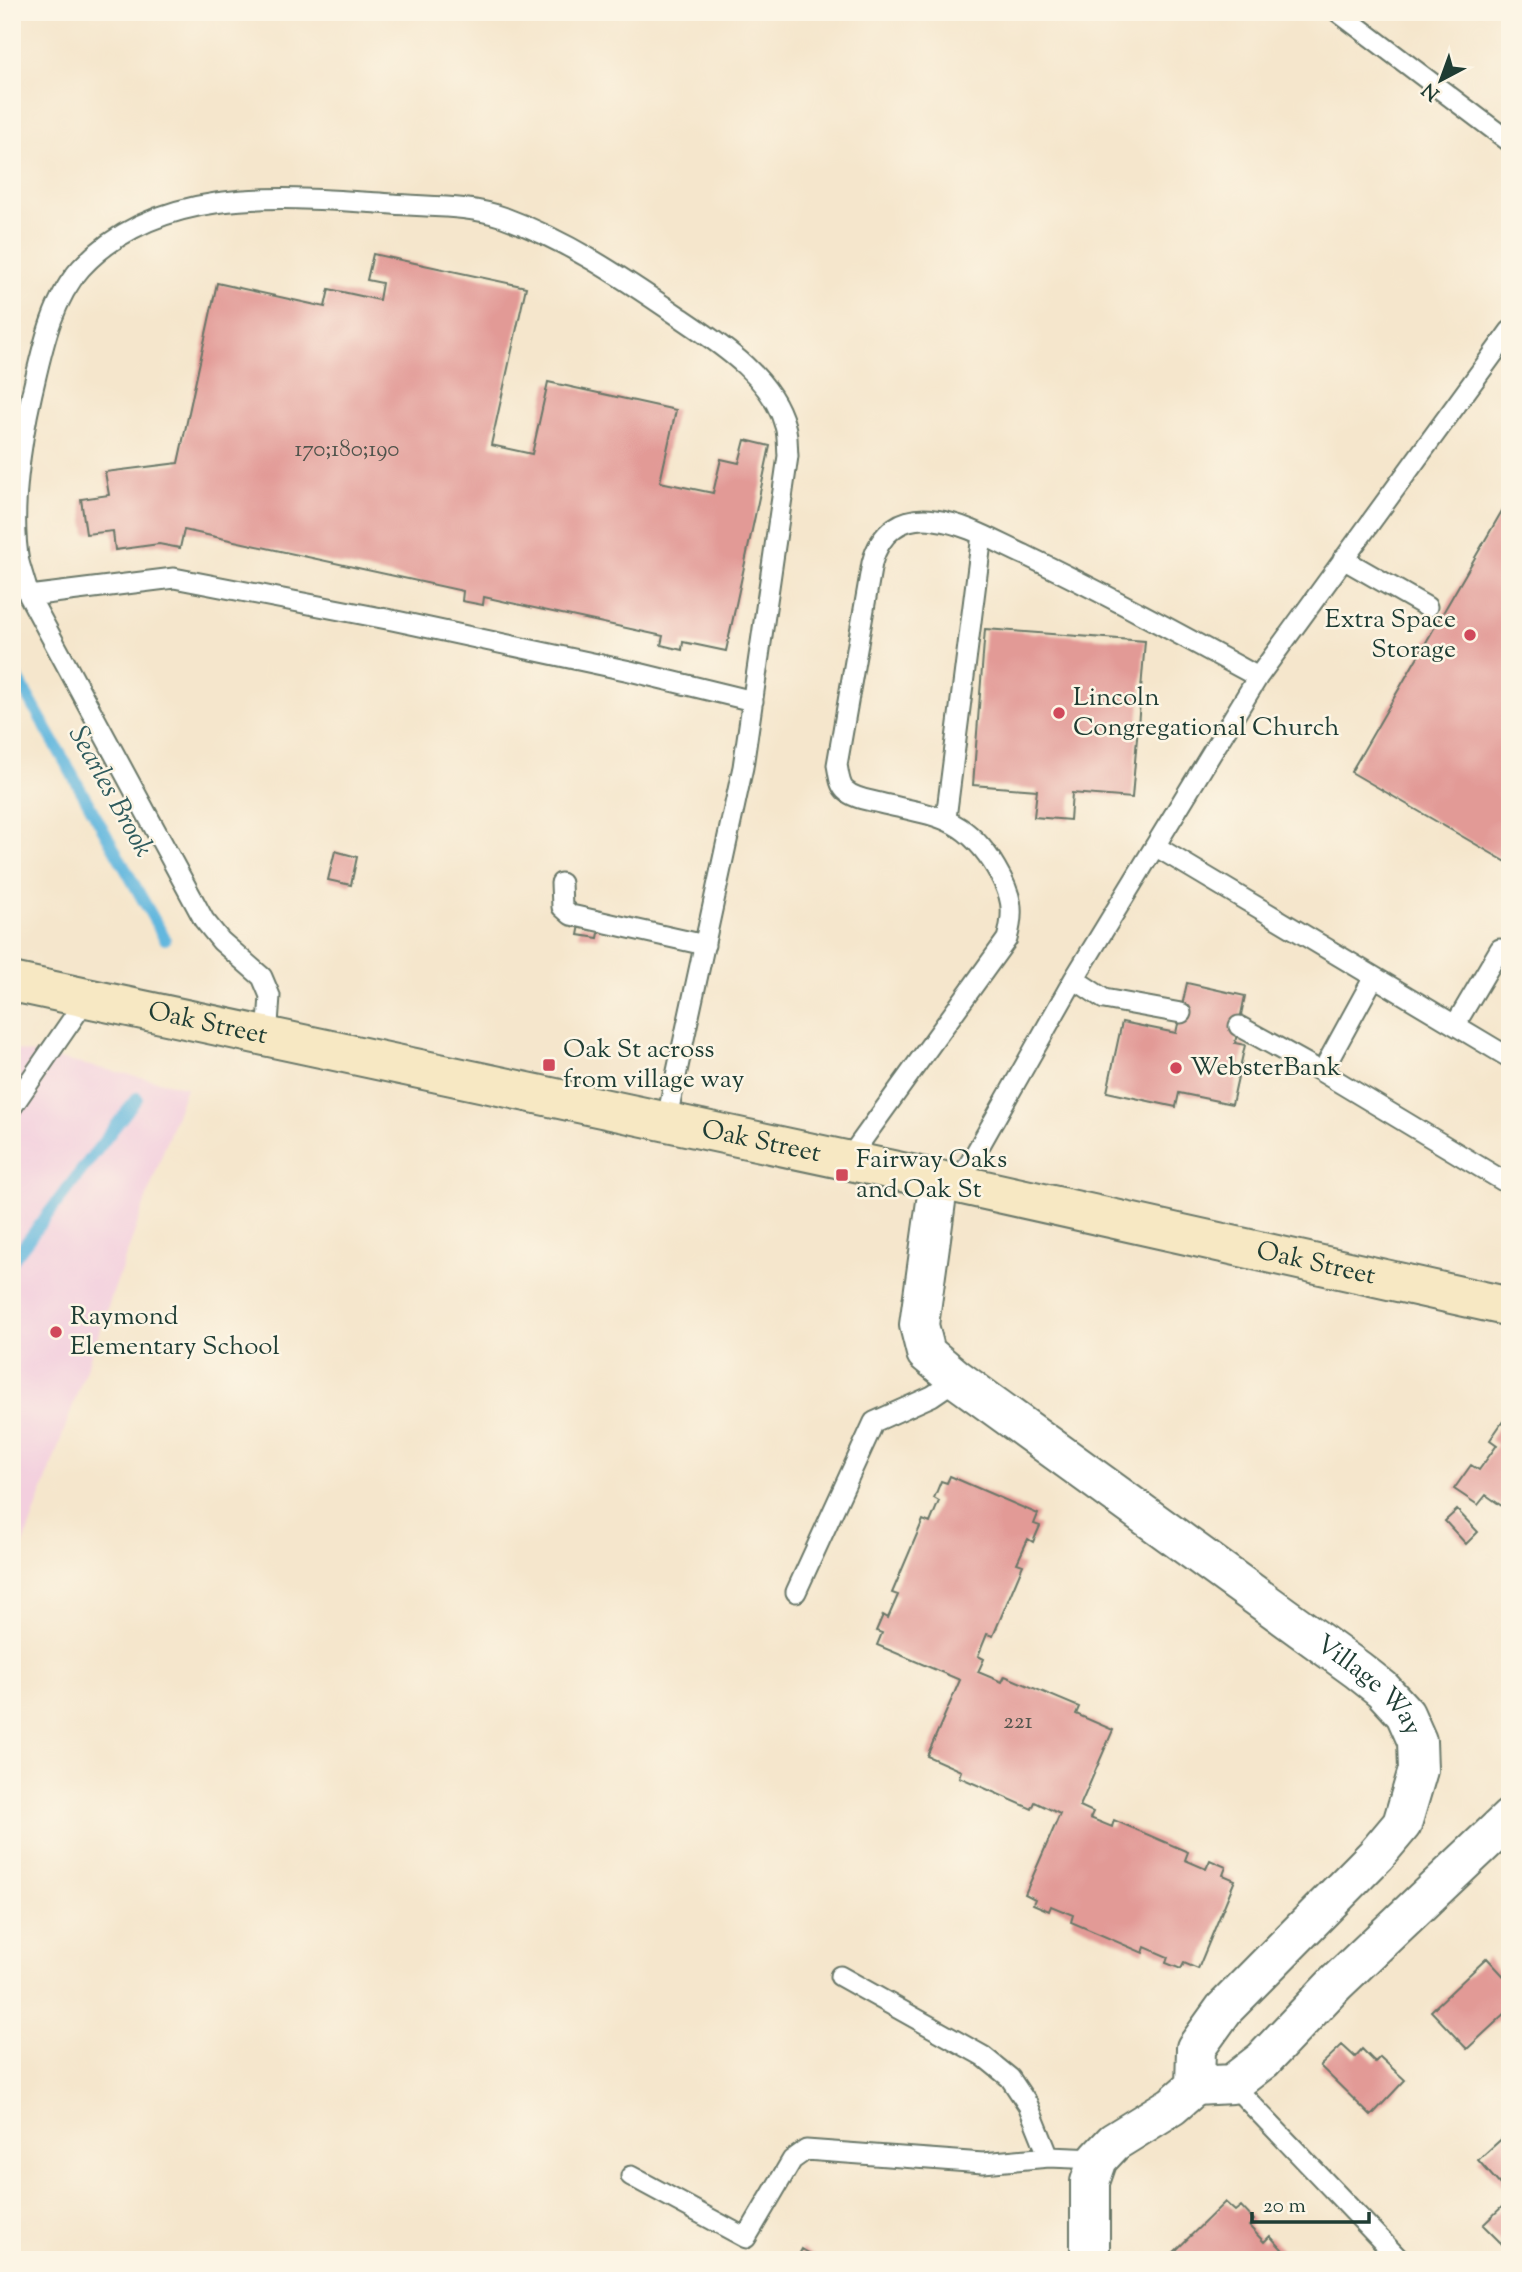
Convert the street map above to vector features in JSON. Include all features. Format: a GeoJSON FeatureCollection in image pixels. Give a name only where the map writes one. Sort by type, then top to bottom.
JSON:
{"type":"FeatureCollection","features":[{"type":"Feature","properties":{"kind":"main road","name":"Oak Street"},"geometry":{"type":"LineString","coordinates":[[12,982],[948,1182],[1510,1307]]}},
{"type":"Feature","properties":{"kind":"street","name":"Village Way"},"geometry":{"type":"LineString","coordinates":[[948,1182],[919,1325],[926,1353],[957,1379],[1366,1676],[1405,1714],[1417,1741],[1418,1770],[1402,1824],[1376,1855],[1224,2009],[1196,2048],[1214,2085]]}},
{"type":"Feature","properties":{"kind":"street"},"geometry":{"type":"LineString","coordinates":[[1090,2260],[1090,2182],[1098,2160],[1114,2142],[1172,2106],[1263,2060],[1336,1983],[1510,1818]]}},
{"type":"Feature","properties":{"kind":"lane"},"geometry":{"type":"LineString","coordinates":[[1338,12],[1510,142]]}},
{"type":"Feature","properties":{"kind":"lane"},"geometry":{"type":"LineString","coordinates":[[267,1038],[270,996],[262,977],[221,941],[204,920],[29,596],[19,561],[16,506],[21,448],[34,383],[54,313],[71,281],[82,267],[130,231],[170,212],[233,199],[293,199],[456,209],[499,216],[599,262],[683,319],[761,380],[785,426],[788,456],[743,767],[666,1122]]}},
{"type":"Feature","properties":{"kind":"lane"},"geometry":{"type":"LineString","coordinates":[[948,1182],[1258,677],[1510,331]]}},
{"type":"Feature","properties":{"kind":"lane"},"geometry":{"type":"LineString","coordinates":[[847,1161],[1007,939],[1013,906],[1004,881],[985,849],[966,831],[946,818],[859,798],[846,791],[840,782],[837,765],[876,549],[897,525],[910,521],[934,520],[971,530],[1099,590],[1258,677]]}},
{"type":"Feature","properties":{"kind":"lane"},"geometry":{"type":"LineString","coordinates":[[946,818],[982,535]]}},
{"type":"Feature","properties":{"kind":"lane"},"geometry":{"type":"LineString","coordinates":[[1343,559],[1427,607]]}},
{"type":"Feature","properties":{"kind":"lane"},"geometry":{"type":"LineString","coordinates":[[29,596],[174,578],[405,622],[753,701]]}},
{"type":"Feature","properties":{"kind":"lane"},"geometry":{"type":"LineString","coordinates":[[1155,846],[1510,1058]]}},
{"type":"Feature","properties":{"kind":"lane"},"geometry":{"type":"LineString","coordinates":[[561,883],[562,907],[571,915],[705,945]]}},
{"type":"Feature","properties":{"kind":"lane"},"geometry":{"type":"LineString","coordinates":[[1455,1026],[1500,949]]}},
{"type":"Feature","properties":{"kind":"lane"},"geometry":{"type":"LineString","coordinates":[[1322,1072],[1374,977]]}},
{"type":"Feature","properties":{"kind":"lane"},"geometry":{"type":"LineString","coordinates":[[1074,979],[1104,999],[1181,1013]]}},
{"type":"Feature","properties":{"kind":"lane"},"geometry":{"type":"LineString","coordinates":[[12,1107],[87,998]]}},
{"type":"Feature","properties":{"kind":"lane"},"geometry":{"type":"LineString","coordinates":[[1239,1026],[1322,1072],[1510,1185]]}},
{"type":"Feature","properties":{"kind":"lane"},"geometry":{"type":"LineString","coordinates":[[796,1592],[874,1422],[932,1396],[957,1379]]}},
{"type":"Feature","properties":{"kind":"lane"},"geometry":{"type":"LineString","coordinates":[[840,1976],[983,2056],[1010,2078],[1028,2105],[1049,2157]]}},
{"type":"Feature","properties":{"kind":"lane"},"geometry":{"type":"LineString","coordinates":[[1214,2085],[1400,2260]]}},
{"type":"Feature","properties":{"kind":"lane"},"geometry":{"type":"LineString","coordinates":[[631,2176],[746,2238],[792,2160],[806,2150],[983,2163],[1049,2157],[1098,2160]]}},
{"type":"Feature","properties":{"kind":"shaded area","name":"Raymond Elementary School"},"geometry":{"type":"Polygon","coordinates":[[[12,1049],[186,1087],[12,1577],[12,1049]]]}},
{"type":"Feature","properties":{"kind":"building"},"geometry":{"type":"Polygon","coordinates":[[[373,254],[526,287],[491,445],[532,454],[548,382],[676,410],[660,482],[713,493],[721,459],[739,463],[745,440],[770,446],[726,651],[683,642],[682,650],[661,645],[663,636],[484,597],[483,605],[462,601],[463,591],[184,530],[180,548],[159,544],[115,550],[113,531],[86,534],[81,499],[109,495],[105,472],[178,463],[217,283],[325,307],[329,289],[379,300],[382,283],[367,280],[373,254]]]}},
{"type":"Feature","properties":{"kind":"building","name":"Extra Space Storage"},"geometry":{"type":"Polygon","coordinates":[[[1510,497],[1510,864],[1351,772],[1510,497]]]}},
{"type":"Feature","properties":{"kind":"building","name":"Lincoln Congregational Church"},"geometry":{"type":"Polygon","coordinates":[[[985,629],[1145,641],[1132,798],[1072,793],[1070,820],[1034,817],[1037,790],[973,785],[985,629]]]}},
{"type":"Feature","properties":{"kind":"building"},"geometry":{"type":"Polygon","coordinates":[[[335,851],[357,857],[351,885],[328,880],[335,851]]]}},
{"type":"Feature","properties":{"kind":"building"},"geometry":{"type":"Polygon","coordinates":[[[580,925],[600,928],[598,938],[578,935],[580,925]]]}},
{"type":"Feature","properties":{"kind":"building","name":"WebsterBank"},"geometry":{"type":"Polygon","coordinates":[[[1187,983],[1245,996],[1235,1043],[1245,1045],[1232,1104],[1179,1093],[1176,1107],[1107,1092],[1122,1022],[1176,1033],[1187,983]]]}},
{"type":"Feature","properties":{"kind":"building"},"geometry":{"type":"Polygon","coordinates":[[[1510,1419],[1509,1511],[1486,1495],[1478,1505],[1454,1489],[1471,1465],[1479,1470],[1497,1445],[1490,1440],[1503,1421],[1510,1419]]]}},
{"type":"Feature","properties":{"kind":"building"},"geometry":{"type":"Polygon","coordinates":[[[950,1476],[1038,1514],[1034,1524],[1040,1526],[1033,1542],[1028,1539],[1017,1563],[1023,1565],[993,1636],[987,1634],[978,1656],[984,1659],[978,1672],[1002,1682],[1005,1676],[1079,1707],[1076,1714],[1113,1730],[1080,1806],[1093,1812],[1090,1818],[1112,1827],[1114,1820],[1188,1852],[1185,1860],[1206,1869],[1210,1860],[1226,1867],[1223,1875],[1235,1880],[1198,1969],[1184,1963],[1181,1969],[1166,1963],[1168,1957],[1145,1947],[1143,1953],[1071,1922],[1073,1915],[1051,1906],[1049,1911],[1033,1904],[1035,1899],[1025,1894],[1060,1814],[1035,1802],[1032,1809],[959,1777],[961,1771],[927,1756],[960,1680],[877,1645],[882,1633],[876,1631],[883,1615],[888,1618],[898,1595],[892,1593],[923,1520],[930,1523],[939,1501],[934,1498],[941,1481],[947,1483],[950,1476]]]}},
{"type":"Feature","properties":{"kind":"building"},"geometry":{"type":"Polygon","coordinates":[[[1457,1510],[1478,1532],[1466,1544],[1445,1521],[1457,1510]]]}},
{"type":"Feature","properties":{"kind":"building"},"geometry":{"type":"Polygon","coordinates":[[[1487,1958],[1510,1983],[1510,2009],[1467,2049],[1431,2011],[1487,1958]]]}},
{"type":"Feature","properties":{"kind":"building"},"geometry":{"type":"Polygon","coordinates":[[[1342,2045],[1355,2057],[1362,2049],[1375,2062],[1380,2057],[1405,2080],[1371,2116],[1320,2066],[1342,2045]]]}},
{"type":"Feature","properties":{"kind":"building"},"geometry":{"type":"Polygon","coordinates":[[[1506,2135],[1510,2139],[1510,2180],[1502,2187],[1478,2160],[1506,2135]]]}},
{"type":"Feature","properties":{"kind":"building"},"geometry":{"type":"Polygon","coordinates":[[[1510,2199],[1510,2252],[1483,2225],[1510,2199]]]}},
{"type":"Feature","properties":{"kind":"building"},"geometry":{"type":"Polygon","coordinates":[[[1225,2202],[1235,2211],[1241,2206],[1254,2220],[1249,2226],[1264,2242],[1270,2236],[1292,2260],[1166,2260],[1225,2202]]]}},
{"type":"Feature","properties":{"kind":"building"},"geometry":{"type":"Polygon","coordinates":[[[802,2249],[821,2260],[796,2260],[802,2249]]]}},
{"type":"Feature","properties":{"kind":"waterway","name":"Searles Brook"},"geometry":{"type":"LineString","coordinates":[[12,668],[165,939]]}},
{"type":"Feature","properties":{"kind":"waterway","name":"Searles Brook"},"geometry":{"type":"LineString","coordinates":[[12,1261],[137,1098]]}},
{"type":"Feature","properties":{"kind":"place","name":"Extra Space Storage"},"geometry":{"type":"Point","coordinates":[1470,635]}},
{"type":"Feature","properties":{"kind":"place","name":"Lincoln Congregational Church"},"geometry":{"type":"Point","coordinates":[1059,713]}},
{"type":"Feature","properties":{"kind":"place","name":"Oak St across from village way"},"geometry":{"type":"Point","coordinates":[549,1065]}},
{"type":"Feature","properties":{"kind":"place","name":"WebsterBank"},"geometry":{"type":"Point","coordinates":[1176,1068]}},
{"type":"Feature","properties":{"kind":"place","name":"Fairway Oaks and Oak St"},"geometry":{"type":"Point","coordinates":[842,1175]}},
{"type":"Feature","properties":{"kind":"place","name":"Raymond Elementary School"},"geometry":{"type":"Point","coordinates":[56,1332]}}]}
